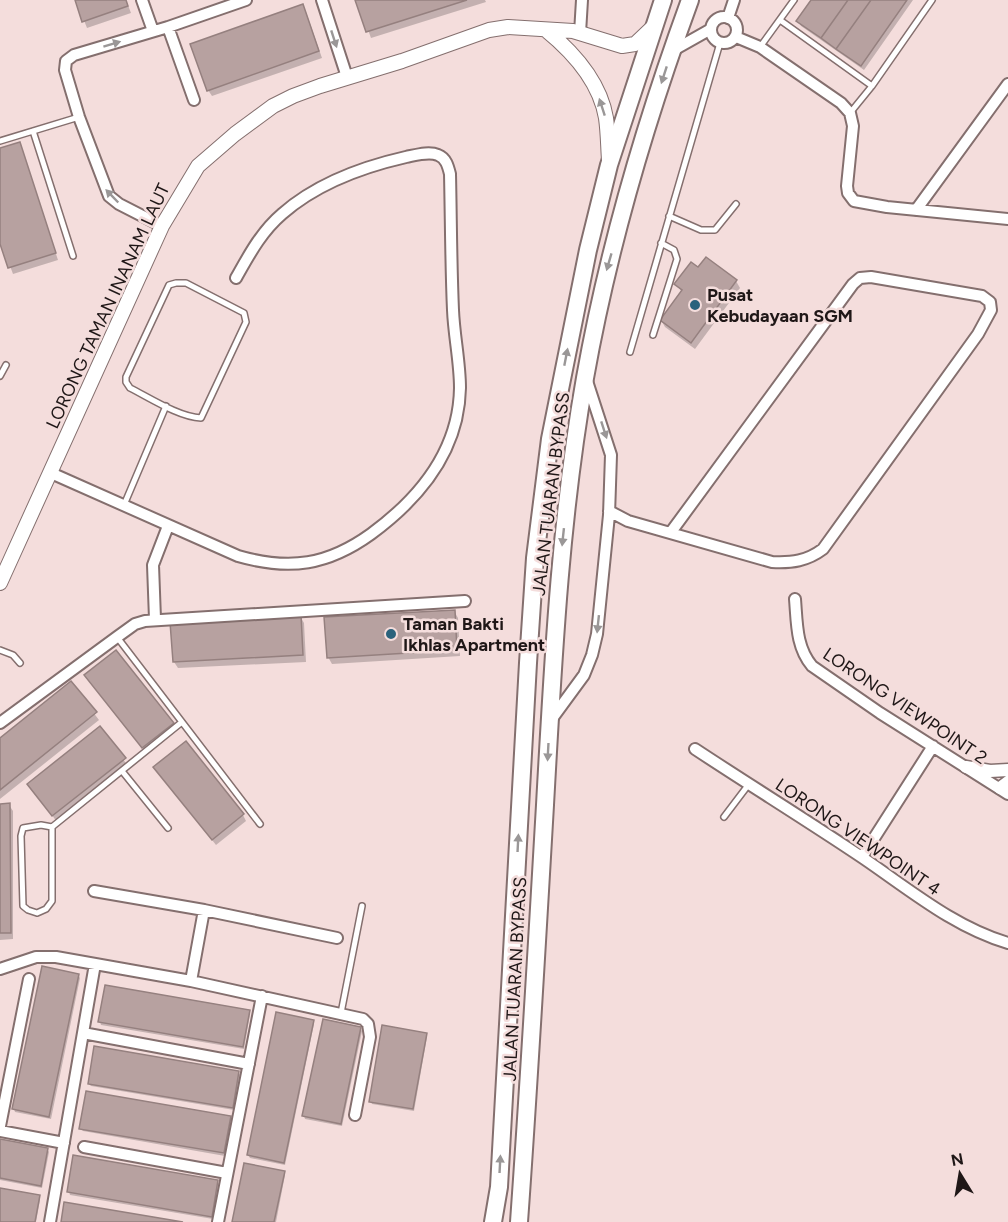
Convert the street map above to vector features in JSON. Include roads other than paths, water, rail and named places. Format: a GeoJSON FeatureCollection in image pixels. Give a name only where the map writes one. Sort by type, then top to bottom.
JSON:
{"type":"FeatureCollection","features":[{"type":"Feature","properties":{"kind":"highway","name":"JALAN TUARAN BYPASS"},"geometry":{"type":"LineString","coordinates":[[493,1222],[499,1187],[524,716],[535,558],[550,440],[588,250],[609,165],[663,0]]}},
{"type":"Feature","properties":{"kind":"highway","name":"JALAN TUARAN BYPASS"},"geometry":{"type":"LineString","coordinates":[[519,1222],[557,593],[564,522],[585,375],[605,274],[645,134],[690,0]]}},
{"type":"Feature","properties":{"kind":"main road","name":"LORONG TAMAN INANAM LAUT"},"geometry":{"type":"LineString","coordinates":[[0,583],[162,225],[198,166],[234,134],[273,106],[293,96],[489,30],[508,27],[573,31],[622,46],[635,44],[656,24]]}},
{"type":"Feature","properties":{"kind":"main road"},"geometry":{"type":"LineString","coordinates":[[546,30],[573,54],[592,83],[605,116],[609,165]]}},
{"type":"Feature","properties":{"kind":"street"},"geometry":{"type":"LineString","coordinates":[[142,0],[153,32]]}},
{"type":"Feature","properties":{"kind":"street"},"geometry":{"type":"LineString","coordinates":[[162,225],[119,204],[109,196],[79,117],[65,70],[66,61],[74,55],[153,32],[233,2],[246,0]]}},
{"type":"Feature","properties":{"kind":"street"},"geometry":{"type":"LineString","coordinates":[[321,0],[347,77]]}},
{"type":"Feature","properties":{"kind":"street"},"geometry":{"type":"LineString","coordinates":[[580,33],[582,0]]}},
{"type":"Feature","properties":{"kind":"street"},"geometry":{"type":"LineString","coordinates":[[728,18],[734,0]]}},
{"type":"Feature","properties":{"kind":"street"},"geometry":{"type":"LineString","coordinates":[[672,51],[711,29],[717,19],[728,18],[737,26],[736,37],[729,42],[720,43],[713,38],[711,29]]}},
{"type":"Feature","properties":{"kind":"street"},"geometry":{"type":"LineString","coordinates":[[168,27],[194,100]]}},
{"type":"Feature","properties":{"kind":"street"},"geometry":{"type":"LineString","coordinates":[[736,37],[760,47],[841,103],[850,113],[854,126],[847,186],[850,197],[860,203],[1006,217]]}},
{"type":"Feature","properties":{"kind":"street"},"geometry":{"type":"LineString","coordinates":[[916,210],[1008,84]]}},
{"type":"Feature","properties":{"kind":"street"},"geometry":{"type":"LineString","coordinates":[[51,472],[238,556],[283,565],[319,561],[339,554],[360,542],[404,507],[428,481],[441,460],[452,434],[458,410],[460,387],[453,311],[450,174],[446,161],[435,153],[425,153],[370,167],[349,174],[304,198],[282,214],[258,239],[236,278]]}},
{"type":"Feature","properties":{"kind":"street"},"geometry":{"type":"LineString","coordinates":[[609,511],[628,521],[772,562],[787,563],[812,557],[823,549],[978,334],[991,310],[990,302],[982,296],[860,278],[853,284],[671,532]]}},
{"type":"Feature","properties":{"kind":"street"},"geometry":{"type":"LineString","coordinates":[[549,722],[584,675],[597,634],[608,526],[611,455],[585,375]]}},
{"type":"Feature","properties":{"kind":"street"},"geometry":{"type":"LineString","coordinates":[[608,526],[628,521]]}},
{"type":"Feature","properties":{"kind":"street"},"geometry":{"type":"LineString","coordinates":[[155,619],[153,565],[168,526]]}},
{"type":"Feature","properties":{"kind":"street","name":"LORONG VIEWPOINT 2"},"geometry":{"type":"LineString","coordinates":[[795,600],[799,644],[804,657],[812,666],[870,707],[966,767],[1005,788]]}},
{"type":"Feature","properties":{"kind":"street"},"geometry":{"type":"LineString","coordinates":[[0,723],[135,624],[155,619],[465,601]]}},
{"type":"Feature","properties":{"kind":"street"},"geometry":{"type":"LineString","coordinates":[[862,857],[933,746]]}},
{"type":"Feature","properties":{"kind":"street","name":"LORONG VIEWPOINT 4"},"geometry":{"type":"LineString","coordinates":[[695,749],[862,857],[951,918],[974,931],[1008,944]]}},
{"type":"Feature","properties":{"kind":"street"},"geometry":{"type":"LineString","coordinates":[[966,767],[990,771],[1008,770]]}},
{"type":"Feature","properties":{"kind":"street"},"geometry":{"type":"LineString","coordinates":[[94,891],[204,910],[337,938]]}},
{"type":"Feature","properties":{"kind":"street"},"geometry":{"type":"LineString","coordinates":[[191,981],[204,910]]}},
{"type":"Feature","properties":{"kind":"street"},"geometry":{"type":"LineString","coordinates":[[0,969],[25,960],[46,956],[191,981],[363,1019],[370,1029],[370,1037],[355,1115]]}},
{"type":"Feature","properties":{"kind":"street"},"geometry":{"type":"LineString","coordinates":[[50,1222],[95,964]]}},
{"type":"Feature","properties":{"kind":"street"},"geometry":{"type":"LineString","coordinates":[[0,1126],[29,979]]}},
{"type":"Feature","properties":{"kind":"street"},"geometry":{"type":"LineString","coordinates":[[218,1222],[262,996]]}},
{"type":"Feature","properties":{"kind":"street"},"geometry":{"type":"LineString","coordinates":[[82,1034],[249,1064]]}},
{"type":"Feature","properties":{"kind":"street"},"geometry":{"type":"LineString","coordinates":[[0,1131],[64,1143]]}},
{"type":"Feature","properties":{"kind":"street"},"geometry":{"type":"LineString","coordinates":[[84,1147],[227,1173]]}},
{"type":"Feature","properties":{"kind":"lane"},"geometry":{"type":"LineString","coordinates":[[760,47],[794,0]]}},
{"type":"Feature","properties":{"kind":"lane"},"geometry":{"type":"LineString","coordinates":[[850,113],[872,86],[932,0]]}},
{"type":"Feature","properties":{"kind":"lane"},"geometry":{"type":"LineString","coordinates":[[780,20],[872,86]]}},
{"type":"Feature","properties":{"kind":"lane"},"geometry":{"type":"LineString","coordinates":[[630,352],[720,43]]}},
{"type":"Feature","properties":{"kind":"lane"},"geometry":{"type":"LineString","coordinates":[[0,141],[79,117]]}},
{"type":"Feature","properties":{"kind":"lane"},"geometry":{"type":"LineString","coordinates":[[33,131],[73,256]]}},
{"type":"Feature","properties":{"kind":"lane"},"geometry":{"type":"LineString","coordinates":[[669,216],[701,230],[715,230],[736,204]]}},
{"type":"Feature","properties":{"kind":"lane"},"geometry":{"type":"LineString","coordinates":[[653,335],[677,259],[674,250],[661,243]]}},
{"type":"Feature","properties":{"kind":"lane"},"geometry":{"type":"LineString","coordinates":[[186,283],[243,313],[246,322],[201,418],[166,406],[129,388],[126,377],[169,285],[186,283]]}},
{"type":"Feature","properties":{"kind":"lane"},"geometry":{"type":"LineString","coordinates":[[0,376],[6,365]]}},
{"type":"Feature","properties":{"kind":"lane"},"geometry":{"type":"LineString","coordinates":[[124,505],[166,406]]}},
{"type":"Feature","properties":{"kind":"lane"},"geometry":{"type":"LineString","coordinates":[[117,637],[260,824]]}},
{"type":"Feature","properties":{"kind":"lane"},"geometry":{"type":"LineString","coordinates":[[0,650],[13,655],[20,663]]}},
{"type":"Feature","properties":{"kind":"lane"},"geometry":{"type":"LineString","coordinates":[[52,827],[52,901],[46,909],[37,913],[23,906],[21,836],[23,828],[28,826],[52,827],[182,722]]}},
{"type":"Feature","properties":{"kind":"lane"},"geometry":{"type":"LineString","coordinates":[[122,771],[168,828]]}},
{"type":"Feature","properties":{"kind":"lane"},"geometry":{"type":"LineString","coordinates":[[724,816],[749,784]]}},
{"type":"Feature","properties":{"kind":"lane"},"geometry":{"type":"LineString","coordinates":[[341,1013],[362,906]]}},
{"type":"Feature","properties":{"kind":"place","name":"Pusat Kebudayaan SGM"},"geometry":{"type":"Point","coordinates":[695,305]}},
{"type":"Feature","properties":{"kind":"place","name":"Taman Bakti Ikhlas Apartment"},"geometry":{"type":"Point","coordinates":[391,634]}}]}
